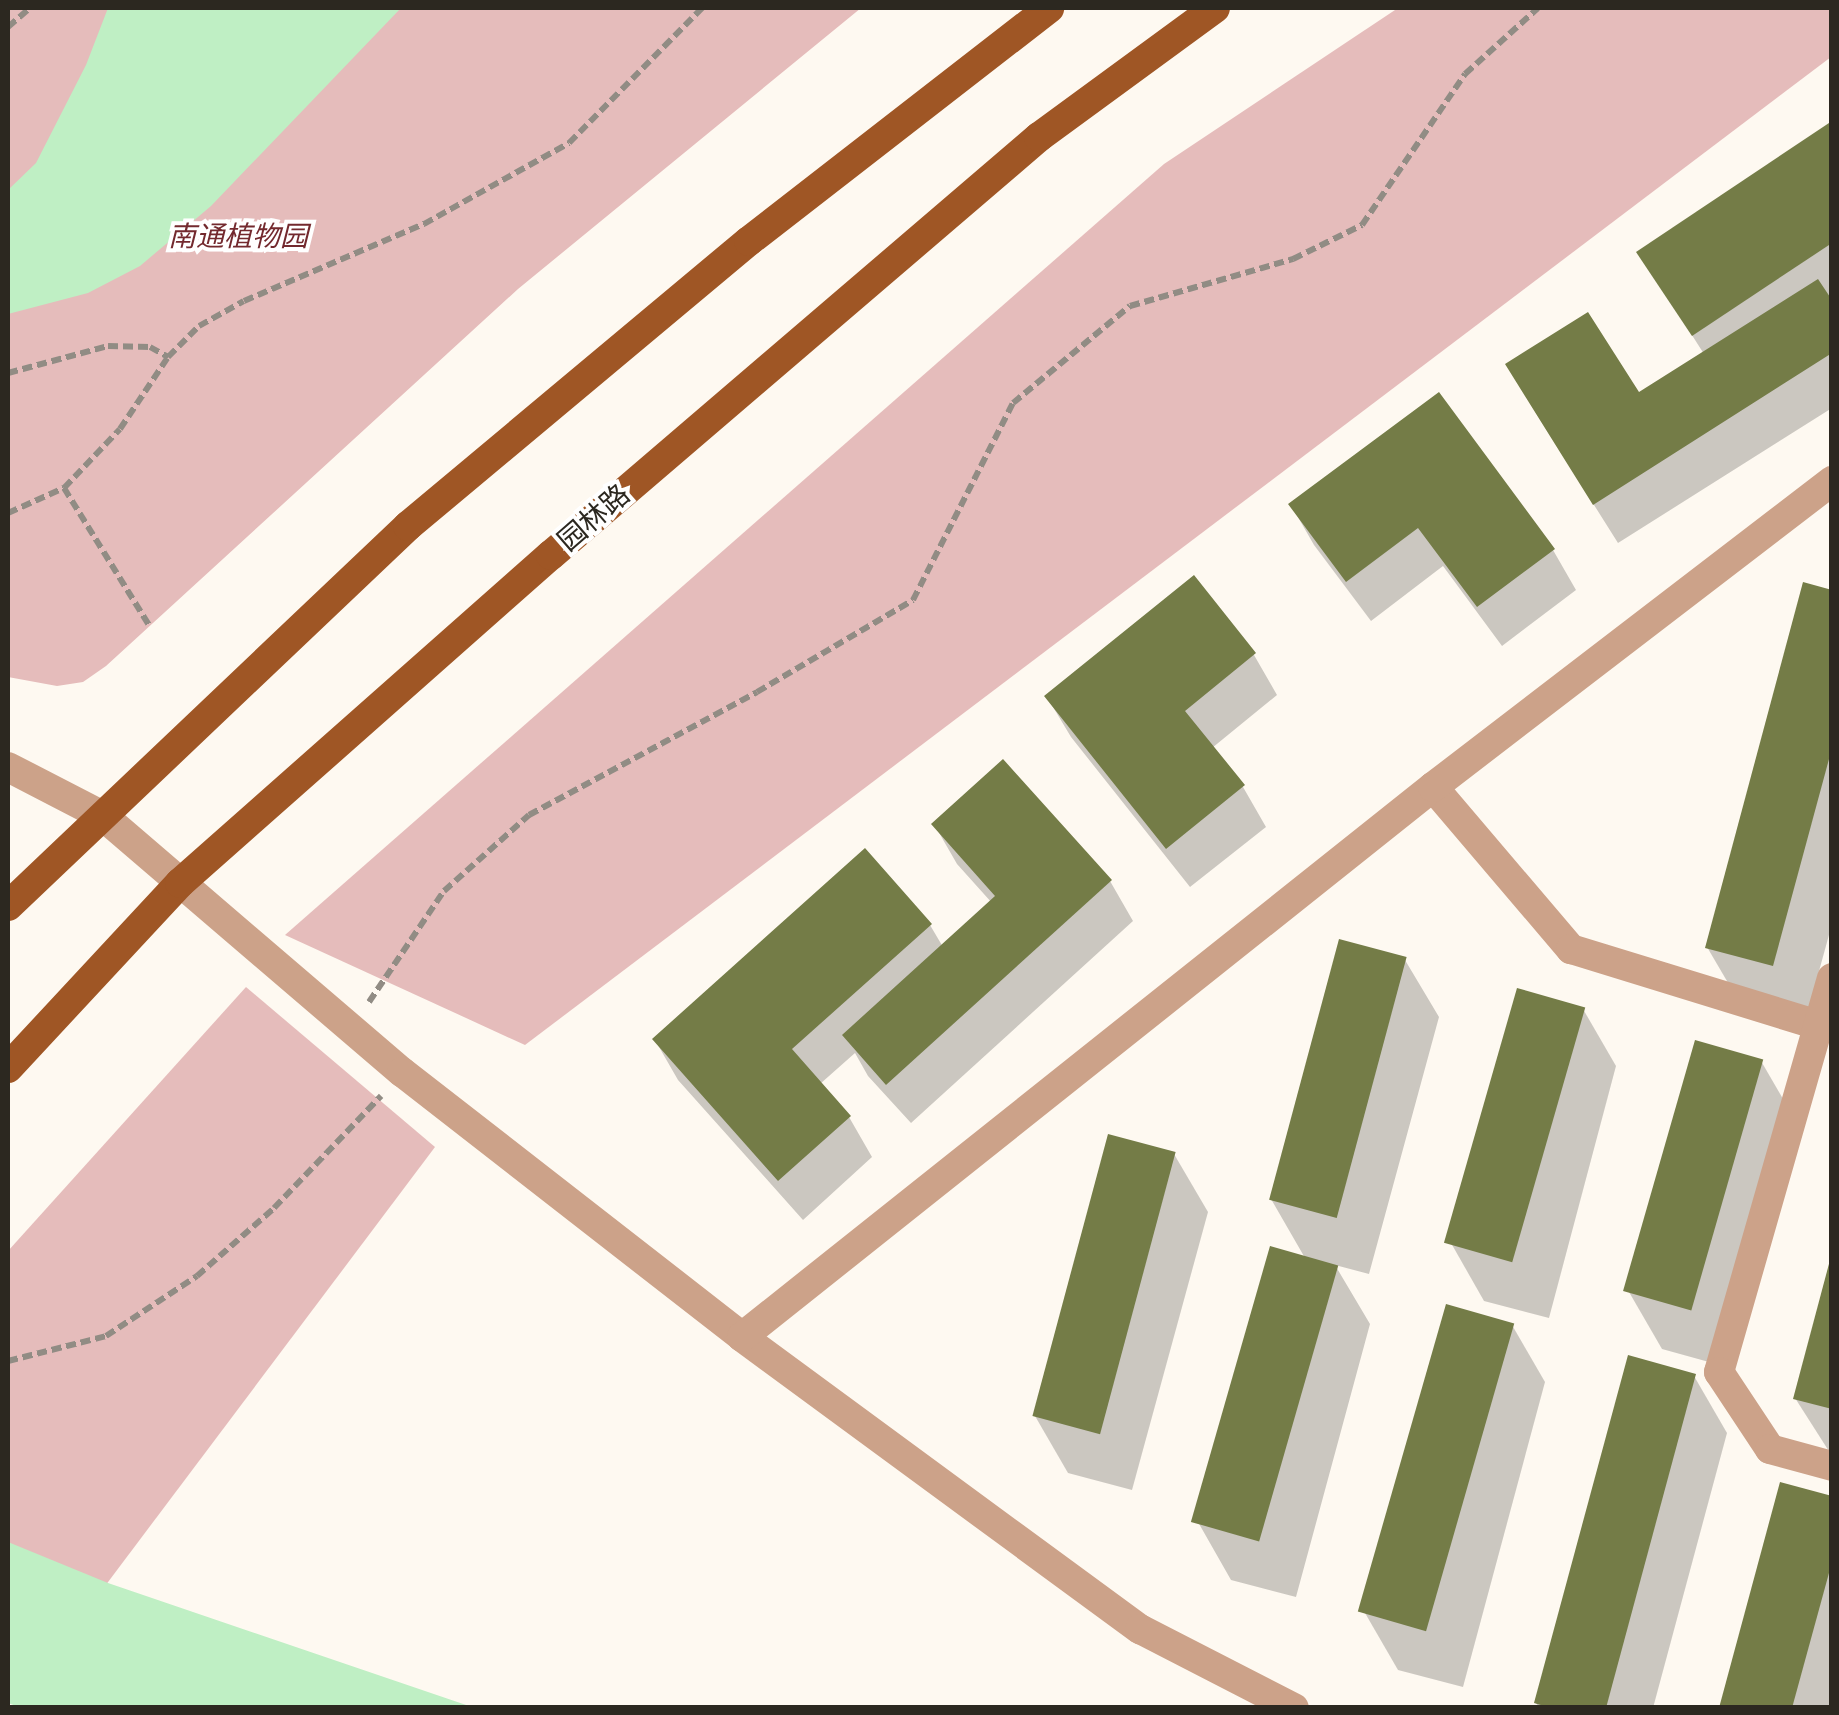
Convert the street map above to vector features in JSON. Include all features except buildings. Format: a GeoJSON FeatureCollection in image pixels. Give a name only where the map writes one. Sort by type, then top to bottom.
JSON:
{"type":"FeatureCollection","features":[{"type":"Feature","properties":{"kind":"main road"},"geometry":{"type":"LineString","coordinates":[[8,906],[408,526],[749,241],[1049,8]]}},
{"type":"Feature","properties":{"kind":"main road","name":"园林路"},"geometry":{"type":"LineString","coordinates":[[8,1068],[180,883],[536,568],[1039,136],[1215,8]]}},
{"type":"Feature","properties":{"kind":"street"},"geometry":{"type":"LineString","coordinates":[[742,1337],[1433,788],[1832,482]]}},
{"type":"Feature","properties":{"kind":"street"},"geometry":{"type":"LineString","coordinates":[[8,767],[102,816],[402,1072],[742,1337],[1140,1629],[1294,1708]]}},
{"type":"Feature","properties":{"kind":"street"},"geometry":{"type":"LineString","coordinates":[[1433,788],[1571,949],[1818,1025]]}},
{"type":"Feature","properties":{"kind":"street"},"geometry":{"type":"LineString","coordinates":[[1832,978],[1720,1372],[1770,1448],[1832,1466]]}},
{"type":"Feature","properties":{"kind":"path"},"geometry":{"type":"LineString","coordinates":[[8,27],[30,8]]}},
{"type":"Feature","properties":{"kind":"path"},"geometry":{"type":"LineString","coordinates":[[8,513],[64,488],[120,429],[168,357],[199,326],[244,300],[424,224],[569,142],[702,8]]}},
{"type":"Feature","properties":{"kind":"path"},"geometry":{"type":"LineString","coordinates":[[352,1028],[444,891],[529,815],[757,692],[913,600],[1014,403],[1130,306],[1293,259],[1362,225],[1465,74],[1538,8]]}},
{"type":"Feature","properties":{"kind":"path"},"geometry":{"type":"LineString","coordinates":[[8,374],[108,346],[150,347],[168,357]]}},
{"type":"Feature","properties":{"kind":"path"},"geometry":{"type":"LineString","coordinates":[[64,488],[149,625]]}},
{"type":"Feature","properties":{"kind":"path"},"geometry":{"type":"LineString","coordinates":[[8,1361],[106,1336],[197,1276],[312,1170],[402,1072]]}},
{"type":"Feature","properties":{"kind":"green space","name":"南通植物园"},"geometry":{"type":"Polygon","coordinates":[[[8,8],[861,8],[518,289],[106,666],[83,682],[57,686],[8,677],[8,8]]]}},
{"type":"Feature","properties":{"kind":"green space"},"geometry":{"type":"Polygon","coordinates":[[[1398,8],[1831,8],[1831,57],[525,1045],[285,935],[1164,164],[1398,8]]]}},
{"type":"Feature","properties":{"kind":"green space"},"geometry":{"type":"Polygon","coordinates":[[[246,987],[435,1147],[84,1614],[8,1581],[8,1251],[246,987]]]}},
{"type":"Feature","properties":{"kind":"shaded area"},"geometry":{"type":"Polygon","coordinates":[[[108,8],[401,8],[211,206],[140,266],[88,293],[8,314],[8,190],[36,163],[86,65],[108,8]]]}},
{"type":"Feature","properties":{"kind":"shaded area"},"geometry":{"type":"Polygon","coordinates":[[[8,1542],[108,1583],[472,1707],[19,1707],[8,1703],[8,1542]]]}}]}
